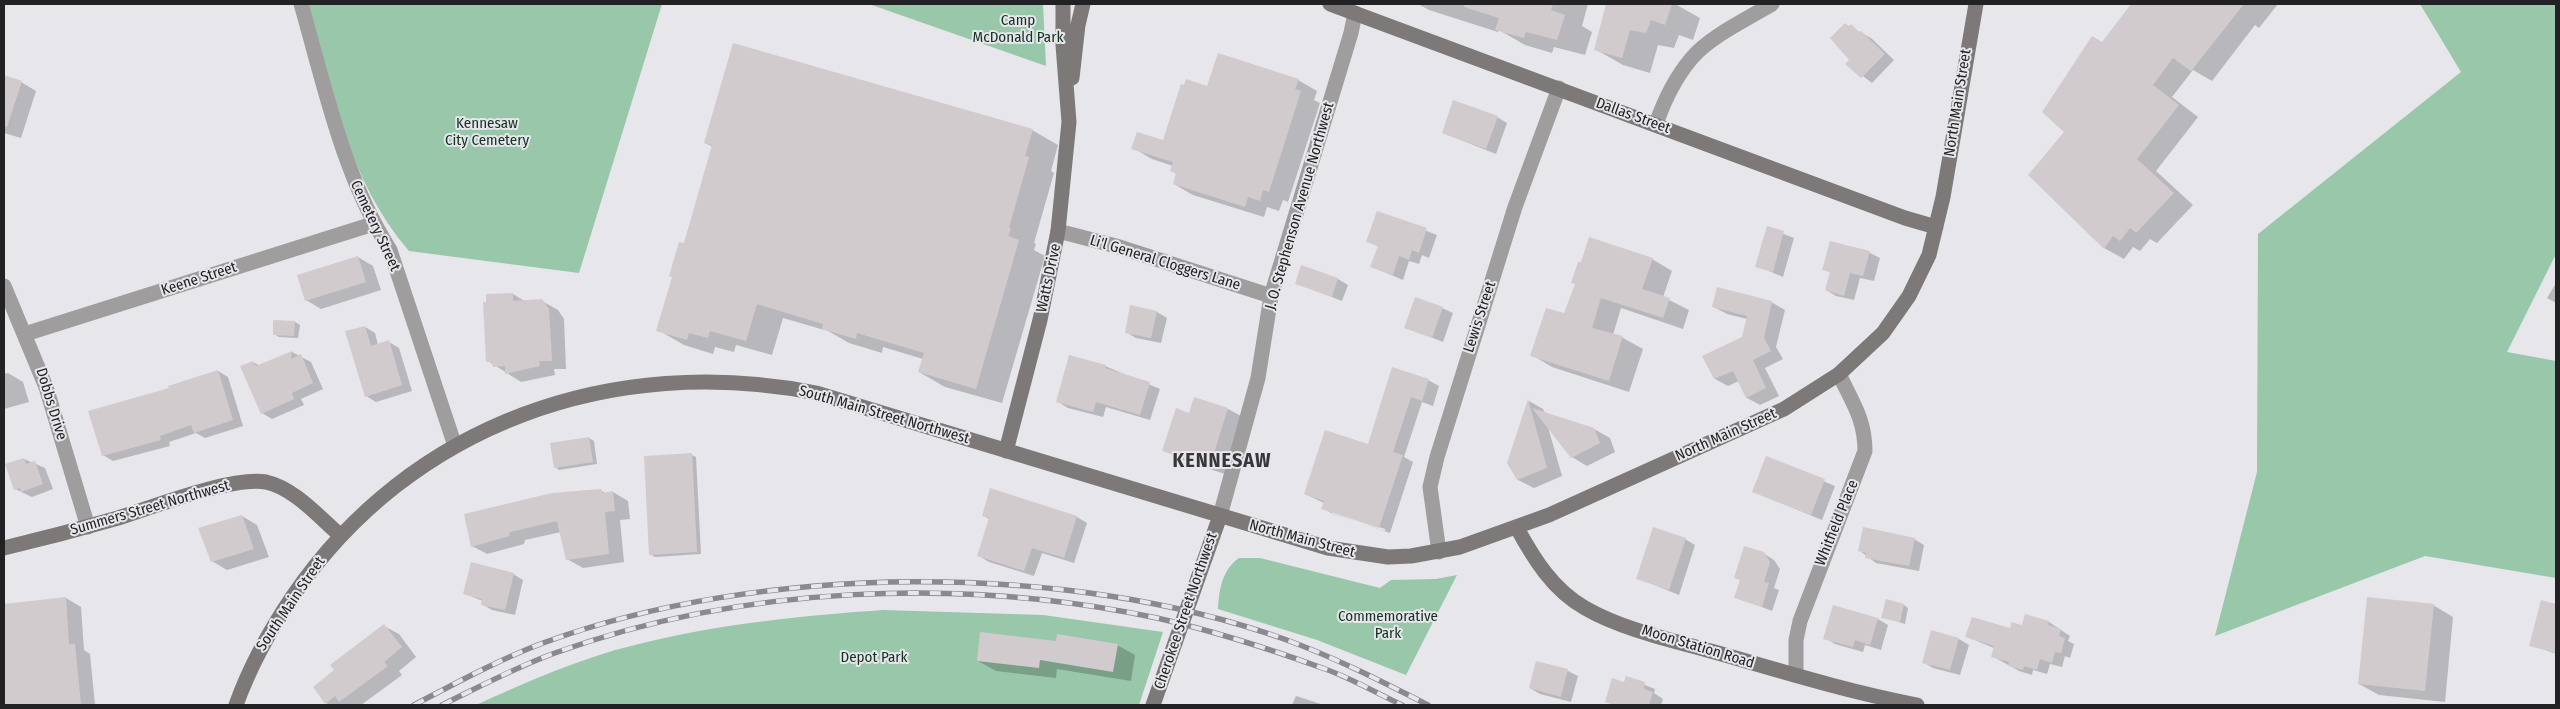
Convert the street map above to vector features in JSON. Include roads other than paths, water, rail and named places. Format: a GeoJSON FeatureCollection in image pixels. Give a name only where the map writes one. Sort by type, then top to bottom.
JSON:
{"type":"FeatureCollection","features":[{"type":"Feature","properties":{"kind":"main road","name":"Watts Drive"},"geometry":{"type":"LineString","coordinates":[[1063,4],[1063,45],[1069,101]]}},
{"type":"Feature","properties":{"kind":"main road","name":"Watts Drive"},"geometry":{"type":"LineString","coordinates":[[1006,451],[1040,320],[1058,231],[1064,180],[1069,101],[1078,25],[1083,4]]}},
{"type":"Feature","properties":{"kind":"main road","name":"Dallas Street"},"geometry":{"type":"LineString","coordinates":[[1330,4],[1905,218],[1936,227]]}},
{"type":"Feature","properties":{"kind":"main road","name":"North Main Street"},"geometry":{"type":"LineString","coordinates":[[1220,516],[1328,548],[1363,555],[1388,557],[1439,552],[1517,528],[1784,409],[1839,374],[1884,333],[1898,314],[1929,255],[1936,227],[1976,4]]}},
{"type":"Feature","properties":{"kind":"main road","name":"South Main Street Northwest"},"geometry":{"type":"LineString","coordinates":[[340,535],[371,504],[414,472],[455,446],[524,413],[567,399],[634,385],[712,381],[752,383],[816,393],[1220,516]]}},
{"type":"Feature","properties":{"kind":"main road","name":"Summers Street Northwest"},"geometry":{"type":"LineString","coordinates":[[4,548],[88,527],[223,485],[247,482],[266,482],[289,492],[340,535]]}},
{"type":"Feature","properties":{"kind":"main road","name":"Cherokee Street Northwest"},"geometry":{"type":"LineString","coordinates":[[1153,705],[1220,516]]}},
{"type":"Feature","properties":{"kind":"main road","name":"Moon Station Road"},"geometry":{"type":"LineString","coordinates":[[1517,528],[1534,559],[1552,581],[1585,608],[1614,621],[1796,675],[1917,705]]}},
{"type":"Feature","properties":{"kind":"main road","name":"South Main Street"},"geometry":{"type":"LineString","coordinates":[[236,705],[260,649],[278,617],[308,574],[340,535]]}},
{"type":"Feature","properties":{"kind":"street","name":"Cemetery Street"},"geometry":{"type":"LineString","coordinates":[[301,4],[348,164],[373,224],[390,250],[455,446]]}},
{"type":"Feature","properties":{"kind":"street"},"geometry":{"type":"LineString","coordinates":[[1656,124],[1672,86],[1692,58],[1722,34],[1772,4]]}},
{"type":"Feature","properties":{"kind":"street","name":"J. O. Stephenson Avenue Northwest"},"geometry":{"type":"LineString","coordinates":[[1220,516],[1258,378],[1271,296],[1351,33],[1355,14]]}},
{"type":"Feature","properties":{"kind":"street","name":"Lewis Street"},"geometry":{"type":"LineString","coordinates":[[1439,552],[1430,487],[1436,457],[1515,207],[1558,88]]}},
{"type":"Feature","properties":{"kind":"street","name":"Keene Street"},"geometry":{"type":"LineString","coordinates":[[25,334],[373,224]]}},
{"type":"Feature","properties":{"kind":"street","name":"Li'l General Cloggers Lane"},"geometry":{"type":"LineString","coordinates":[[1058,231],[1116,246],[1271,296]]}},
{"type":"Feature","properties":{"kind":"street","name":"Dobbs Drive"},"geometry":{"type":"LineString","coordinates":[[4,286],[46,387],[88,527]]}},
{"type":"Feature","properties":{"kind":"street","name":"Whitfield Place"},"geometry":{"type":"LineString","coordinates":[[1796,675],[1796,640],[1800,622],[1865,451],[1865,432],[1858,410],[1839,374]]}},
{"type":"Feature","properties":{"kind":"railway"},"geometry":{"type":"LineString","coordinates":[[414,705],[477,672],[543,643],[628,617],[720,598],[816,586],[913,582],[1011,585],[1106,595],[1198,613],[1303,646],[1428,705]]}},
{"type":"Feature","properties":{"kind":"railway"},"geometry":{"type":"LineString","coordinates":[[442,705],[512,671],[555,653],[627,630],[701,613],[777,601],[854,595],[931,593],[1008,597],[1083,605],[1157,618],[1221,635],[1335,673],[1402,705]]}},
{"type":"Feature","properties":{"kind":"district","name":"KENNESAW"},"geometry":{"type":"Point","coordinates":[1222,461]}},
{"type":"Feature","properties":{"kind":"park label","name":"Camp McDonald Park"},"geometry":{"type":"Point","coordinates":[1018,30]}},
{"type":"Feature","properties":{"kind":"park label","name":"Kennesaw City Cemetery"},"geometry":{"type":"Point","coordinates":[487,132]}},
{"type":"Feature","properties":{"kind":"park label","name":"Commemorative Park"},"geometry":{"type":"Point","coordinates":[1388,626]}},
{"type":"Feature","properties":{"kind":"park label","name":"Depot Park"},"geometry":{"type":"Point","coordinates":[874,658]}}]}
